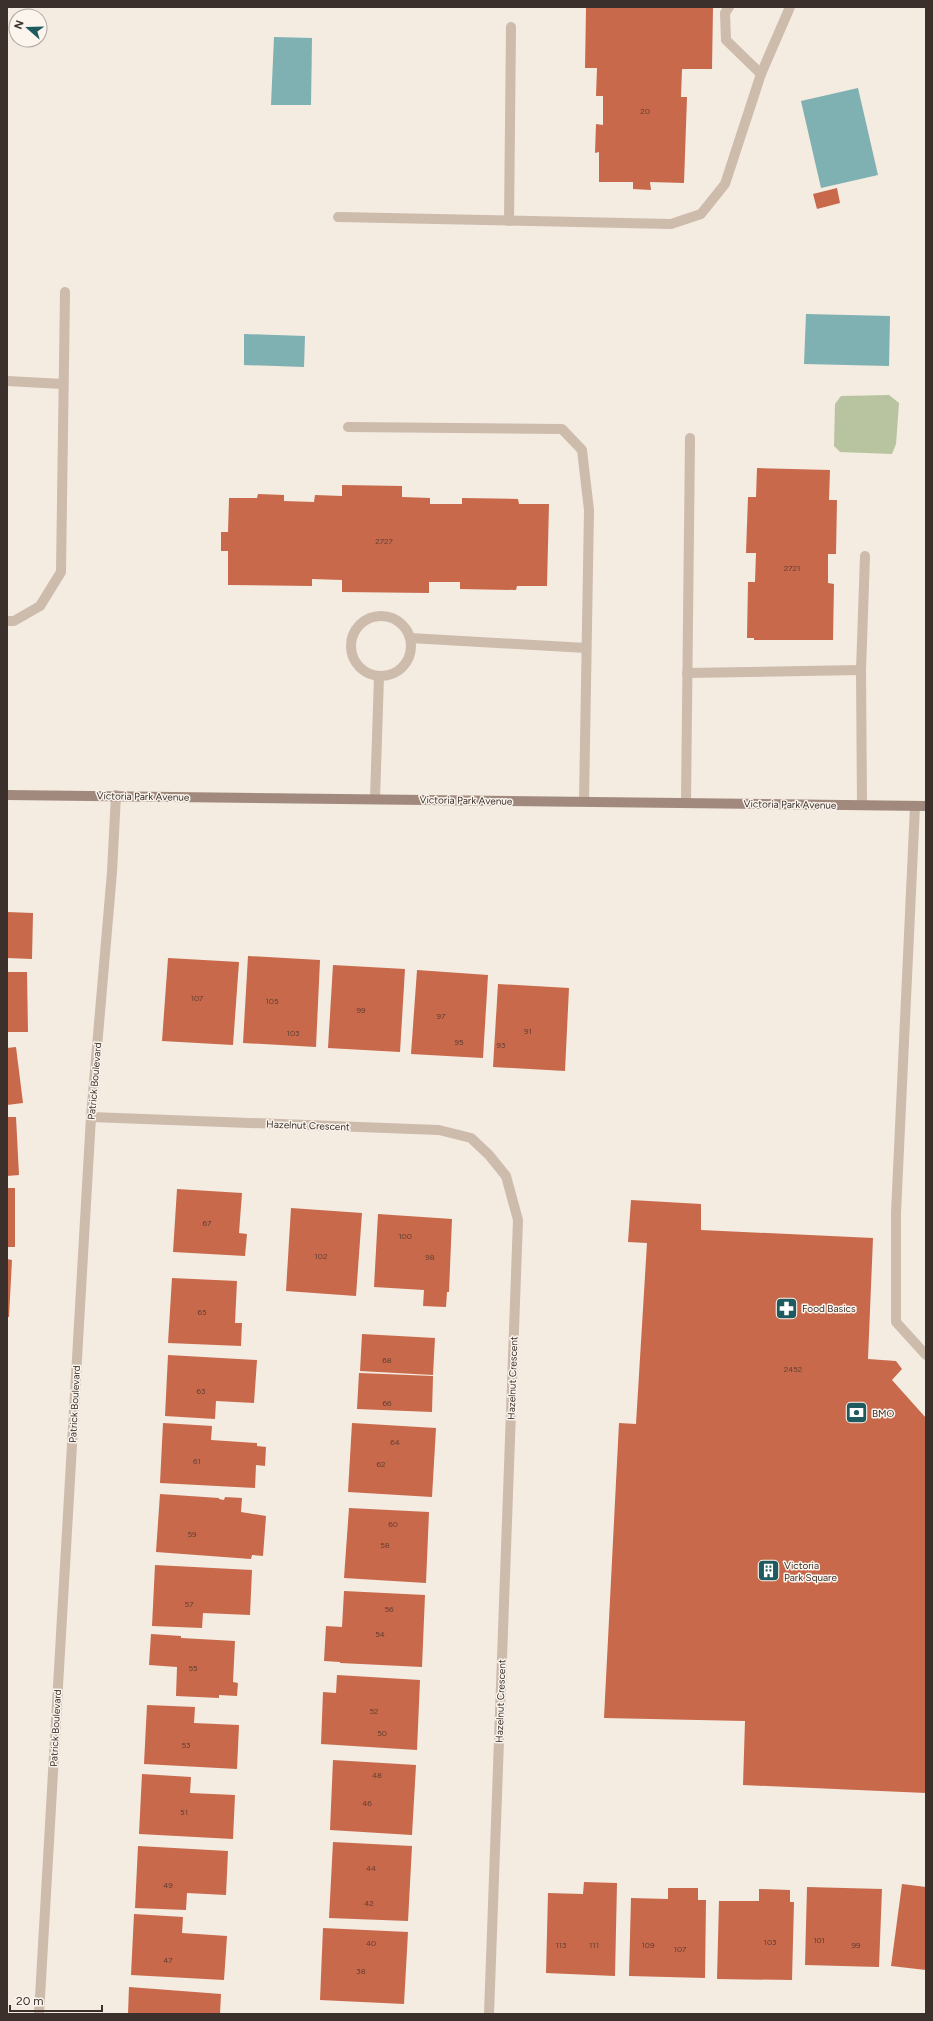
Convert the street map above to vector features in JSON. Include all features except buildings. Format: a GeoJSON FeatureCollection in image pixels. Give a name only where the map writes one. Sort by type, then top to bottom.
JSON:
{"type":"FeatureCollection","features":[{"type":"Feature","properties":{"kind":"main road","name":"Victoria Park Avenue"},"geometry":{"type":"LineString","coordinates":[[7,795],[116,795],[926,806]]}},
{"type":"Feature","properties":{"kind":"street"},"geometry":{"type":"LineString","coordinates":[[729,7],[725,13],[726,40],[761,74]]}},
{"type":"Feature","properties":{"kind":"street"},"geometry":{"type":"LineString","coordinates":[[338,218],[671,224],[701,214],[725,184],[761,74],[790,7]]}},
{"type":"Feature","properties":{"kind":"street"},"geometry":{"type":"LineString","coordinates":[[509,221],[511,27]]}},
{"type":"Feature","properties":{"kind":"street"},"geometry":{"type":"LineString","coordinates":[[7,621],[14,621],[40,606],[61,572],[65,292]]}},
{"type":"Feature","properties":{"kind":"street"},"geometry":{"type":"LineString","coordinates":[[7,382],[63,384]]}},
{"type":"Feature","properties":{"kind":"street"},"geometry":{"type":"LineString","coordinates":[[348,427],[562,429],[582,450],[588,502],[584,801]]}},
{"type":"Feature","properties":{"kind":"street"},"geometry":{"type":"LineString","coordinates":[[686,803],[690,438]]}},
{"type":"Feature","properties":{"kind":"street"},"geometry":{"type":"LineString","coordinates":[[862,805],[861,670],[865,556]]}},
{"type":"Feature","properties":{"kind":"street"},"geometry":{"type":"LineString","coordinates":[[379,617],[389,618],[398,622],[406,629],[410,638],[411,647],[404,665],[397,672],[388,676],[379,676],[369,674],[361,669],[355,661],[352,652],[352,642],[355,632],[361,624],[369,619],[379,617]]}},
{"type":"Feature","properties":{"kind":"street"},"geometry":{"type":"LineString","coordinates":[[410,638],[586,648]]}},
{"type":"Feature","properties":{"kind":"street"},"geometry":{"type":"LineString","coordinates":[[687,673],[861,670]]}},
{"type":"Feature","properties":{"kind":"street"},"geometry":{"type":"LineString","coordinates":[[375,799],[379,676]]}},
{"type":"Feature","properties":{"kind":"street","name":"Patrick Boulevard"},"geometry":{"type":"LineString","coordinates":[[39,2014],[91,1117],[112,872],[116,795]]}},
{"type":"Feature","properties":{"kind":"street"},"geometry":{"type":"LineString","coordinates":[[915,806],[896,1214],[896,1322],[926,1355]]}},
{"type":"Feature","properties":{"kind":"street","name":"Hazelnut Crescent"},"geometry":{"type":"LineString","coordinates":[[91,1117],[439,1130],[471,1138],[489,1154],[506,1176],[518,1220],[489,2014]]}},
{"type":"Feature","properties":{"kind":"green space"},"geometry":{"type":"Polygon","coordinates":[[[889,395],[899,403],[896,444],[892,454],[840,452],[834,446],[835,404],[841,396],[889,395]]]}},
{"type":"Feature","properties":{"kind":"water"},"geometry":{"type":"Polygon","coordinates":[[[274,37],[312,38],[311,105],[271,105],[274,37]]]}},
{"type":"Feature","properties":{"kind":"water"},"geometry":{"type":"Polygon","coordinates":[[[858,88],[878,175],[821,188],[801,101],[858,88]]]}},
{"type":"Feature","properties":{"kind":"water"},"geometry":{"type":"Polygon","coordinates":[[[806,314],[890,316],[889,366],[804,364],[806,314]]]}},
{"type":"Feature","properties":{"kind":"water"},"geometry":{"type":"Polygon","coordinates":[[[244,334],[305,336],[304,367],[244,365],[244,334]]]}},
{"type":"Feature","properties":{"kind":"place","name":"Food Basics"},"geometry":{"type":"Point","coordinates":[787,1308]}},
{"type":"Feature","properties":{"kind":"place","name":"BMO"},"geometry":{"type":"Point","coordinates":[856,1413]}},
{"type":"Feature","properties":{"kind":"place","name":"Victoria Park Square"},"geometry":{"type":"Point","coordinates":[769,1571]}}]}
